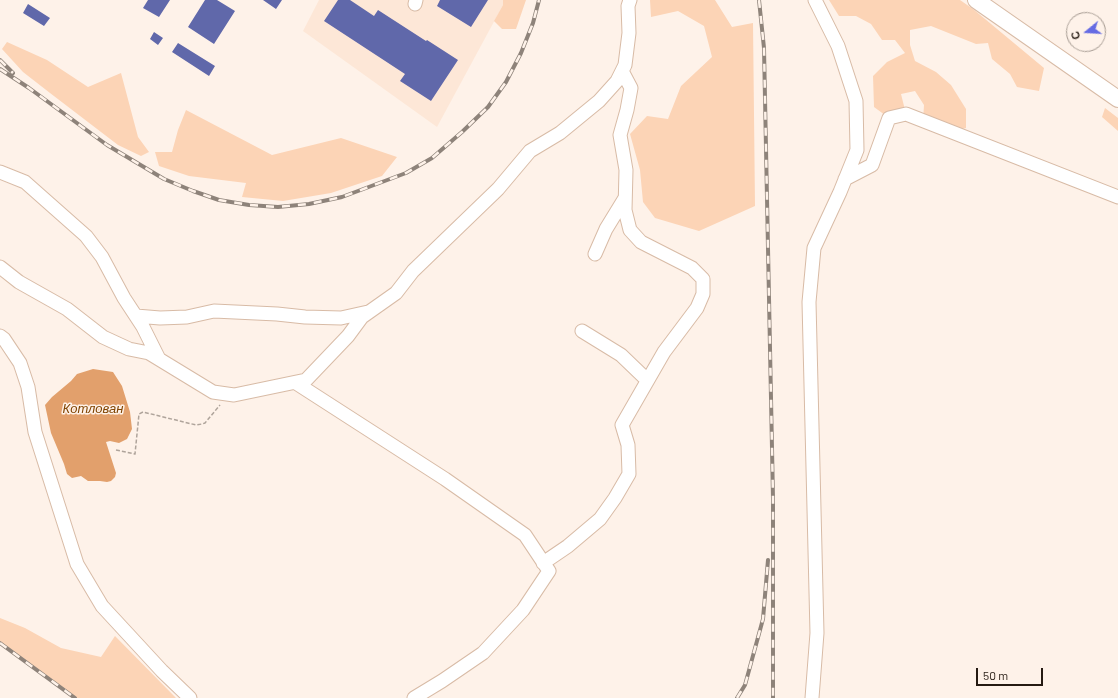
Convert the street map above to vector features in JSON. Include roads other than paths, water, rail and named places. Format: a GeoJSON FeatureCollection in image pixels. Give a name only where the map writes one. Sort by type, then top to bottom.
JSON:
{"type":"FeatureCollection","features":[{"type":"Feature","properties":{"kind":"main road"},"geometry":{"type":"LineString","coordinates":[[976,0],[1118,99]]}},
{"type":"Feature","properties":{"kind":"street"},"geometry":{"type":"LineString","coordinates":[[0,267],[20,282],[67,309],[103,337],[129,349],[149,353],[213,392],[234,395],[306,380],[348,336],[362,317],[396,293],[413,272],[498,189],[530,151],[560,133],[599,101],[617,81],[625,65],[629,33],[628,6],[630,0]]}},
{"type":"Feature","properties":{"kind":"street"},"geometry":{"type":"LineString","coordinates":[[812,698],[817,633],[809,302],[814,248],[846,179],[857,150],[856,101],[838,46],[815,0]]}},
{"type":"Feature","properties":{"kind":"street"},"geometry":{"type":"LineString","coordinates":[[544,563],[568,546],[600,519],[615,498],[629,474],[628,445],[622,425],[664,352],[697,308],[703,294],[704,279],[692,268],[641,242],[630,230],[625,210],[626,170],[620,135],[631,88],[622,71]]}},
{"type":"Feature","properties":{"kind":"street"},"geometry":{"type":"LineString","coordinates":[[846,179],[872,165],[889,118],[906,114],[1118,197]]}},
{"type":"Feature","properties":{"kind":"street"},"geometry":{"type":"LineString","coordinates":[[0,172],[25,182],[86,236],[102,257],[124,298],[143,327],[159,359]]}},
{"type":"Feature","properties":{"kind":"street"},"geometry":{"type":"LineString","coordinates":[[595,254],[606,229],[626,196]]}},
{"type":"Feature","properties":{"kind":"street"},"geometry":{"type":"LineString","coordinates":[[136,316],[160,318],[187,317],[214,311],[341,318],[371,311]]}},
{"type":"Feature","properties":{"kind":"street"},"geometry":{"type":"LineString","coordinates":[[582,331],[621,355],[647,380]]}},
{"type":"Feature","properties":{"kind":"street"},"geometry":{"type":"LineString","coordinates":[[0,336],[4,338],[20,364],[28,388],[35,432],[77,564],[102,606],[162,671],[190,698]]}},
{"type":"Feature","properties":{"kind":"street"},"geometry":{"type":"LineString","coordinates":[[296,383],[444,479],[525,535],[549,571],[523,610],[483,653],[414,698]]}},
{"type":"Feature","properties":{"kind":"water","name":"Котлован"},"geometry":{"type":"Polygon","coordinates":[[[93,369],[113,372],[122,386],[130,412],[132,429],[127,439],[119,443],[110,441],[106,442],[116,473],[115,477],[111,481],[107,482],[88,481],[81,476],[72,478],[67,474],[51,433],[45,405],[77,374],[93,369]]]}},
{"type":"Feature","properties":{"kind":"railway"},"geometry":{"type":"LineString","coordinates":[[0,69],[29,88],[107,145],[164,179],[219,200],[249,205],[278,207],[309,204],[342,197],[406,173],[432,158],[462,132],[488,107],[506,82],[521,53],[533,23],[539,0]]}},
{"type":"Feature","properties":{"kind":"railway"},"geometry":{"type":"LineString","coordinates":[[759,0],[764,48],[773,498],[773,698]]}},
{"type":"Feature","properties":{"kind":"railway"},"geometry":{"type":"LineString","coordinates":[[0,60],[13,73]]}},
{"type":"Feature","properties":{"kind":"railway"},"geometry":{"type":"LineString","coordinates":[[737,698],[745,685],[763,619],[768,560]]}},
{"type":"Feature","properties":{"kind":"railway"},"geometry":{"type":"LineString","coordinates":[[0,643],[75,698]]}}]}
